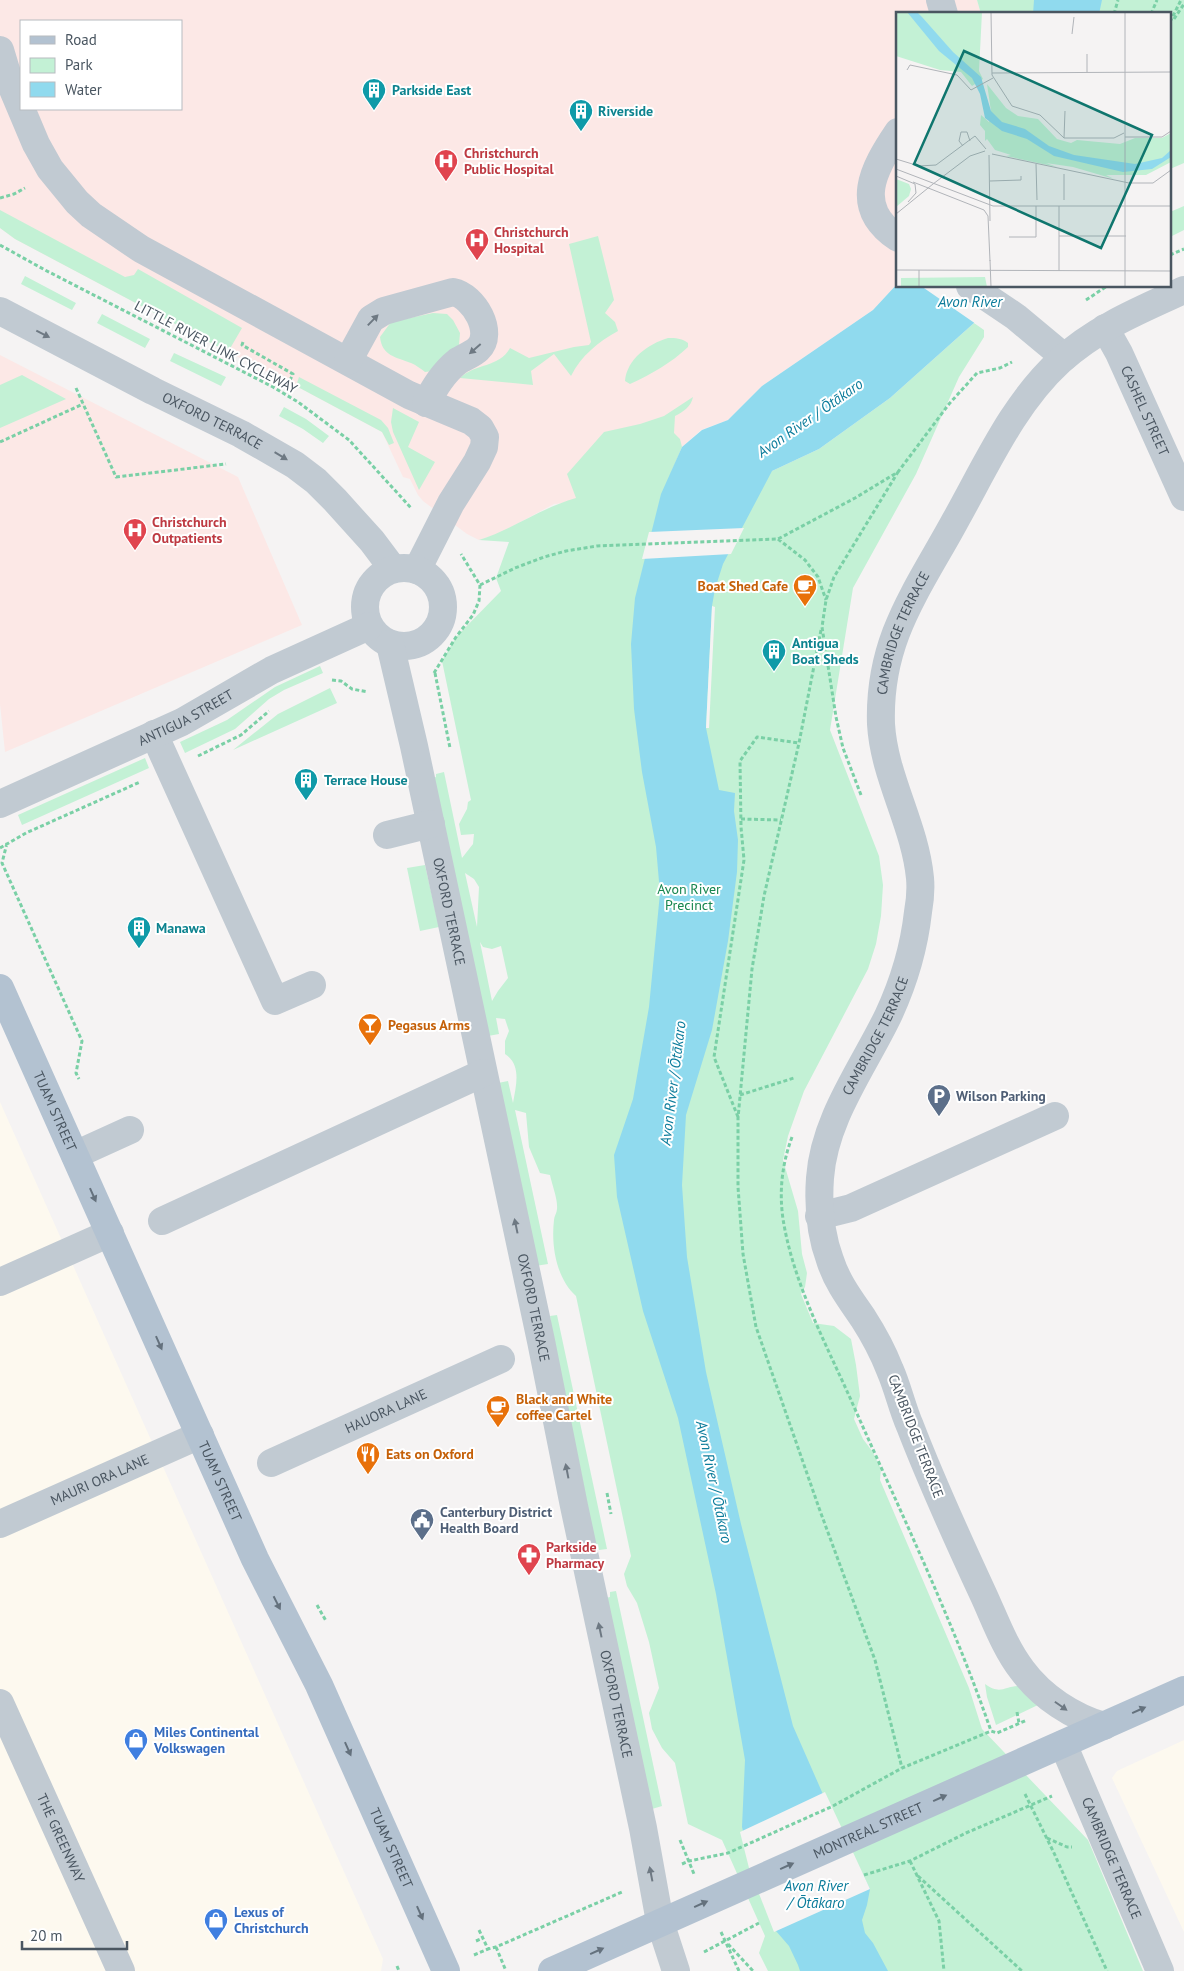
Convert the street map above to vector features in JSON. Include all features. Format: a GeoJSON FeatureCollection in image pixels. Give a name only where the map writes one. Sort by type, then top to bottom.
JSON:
{"type":"FeatureCollection","features":[{"type":"Feature","properties":{"kind":"main road","name":"TUAM STREET"},"geometry":{"type":"LineString","coordinates":[[0,988],[255,1559],[319,1685],[446,1971]]}},
{"type":"Feature","properties":{"kind":"main road","name":"MONTREAL STREET"},"geometry":{"type":"LineString","coordinates":[[552,1971],[1184,1690]]}},
{"type":"Feature","properties":{"kind":"street"},"geometry":{"type":"LineString","coordinates":[[0,50],[9,80],[20,106]]}},
{"type":"Feature","properties":{"kind":"street"},"geometry":{"type":"LineString","coordinates":[[22,110],[36,144],[50,169],[77,202],[91,215],[141,249],[426,403],[471,421],[480,428],[485,437],[484,447],[477,462],[436,530],[405,570]]}},
{"type":"Feature","properties":{"kind":"street"},"geometry":{"type":"LineString","coordinates":[[894,236],[872,212],[870,195],[879,161],[896,135]]}},
{"type":"Feature","properties":{"kind":"street"},"geometry":{"type":"LineString","coordinates":[[973,288],[1007,310],[1064,357]]}},
{"type":"Feature","properties":{"kind":"street","name":"CAMBRIDGE TERRACE"},"geometry":{"type":"LineString","coordinates":[[1104,1726],[1071,1713],[1056,1702],[1024,1674],[1013,1657],[960,1545],[910,1428],[894,1378],[881,1350],[837,1279],[828,1256],[819,1216],[820,1172],[835,1119],[886,1020],[903,982],[918,914],[920,879],[910,832],[888,763],[881,728],[881,699],[885,666],[896,633],[911,601],[999,442],[1033,388],[1064,357],[1105,328],[1184,290]]}},
{"type":"Feature","properties":{"kind":"street"},"geometry":{"type":"LineString","coordinates":[[348,361],[371,320],[384,310],[453,292],[462,294],[474,304],[480,314],[483,340],[479,349],[460,360],[440,378],[426,403]]}},
{"type":"Feature","properties":{"kind":"street","name":"OXFORD TERRACE"},"geometry":{"type":"LineString","coordinates":[[0,311],[240,434],[295,465],[316,481],[372,540],[405,570]]}},
{"type":"Feature","properties":{"kind":"street","name":"CASHEL STREET"},"geometry":{"type":"LineString","coordinates":[[1105,328],[1119,353],[1184,497]]}},
{"type":"Feature","properties":{"kind":"street"},"geometry":{"type":"LineString","coordinates":[[405,570],[428,576],[436,585],[441,596],[443,609],[434,632],[426,640],[414,645],[390,644],[375,634],[369,626],[364,604],[367,592],[378,578],[405,570]]}},
{"type":"Feature","properties":{"kind":"street","name":"ANTIGUA STREET"},"geometry":{"type":"LineString","coordinates":[[0,804],[189,718],[272,670],[369,626]]}},
{"type":"Feature","properties":{"kind":"street","name":"OXFORD TERRACE"},"geometry":{"type":"LineString","coordinates":[[390,644],[403,693],[431,824],[643,1828],[660,1922],[675,1968]]}},
{"type":"Feature","properties":{"kind":"street"},"geometry":{"type":"LineString","coordinates":[[154,734],[275,1001],[312,985]]}},
{"type":"Feature","properties":{"kind":"street"},"geometry":{"type":"LineString","coordinates":[[387,835],[431,824]]}},
{"type":"Feature","properties":{"kind":"street"},"geometry":{"type":"LineString","coordinates":[[162,1221],[483,1072]]}},
{"type":"Feature","properties":{"kind":"street"},"geometry":{"type":"LineString","coordinates":[[819,1216],[851,1208],[1055,1116]]}},
{"type":"Feature","properties":{"kind":"street"},"geometry":{"type":"LineString","coordinates":[[75,1155],[130,1130]]}},
{"type":"Feature","properties":{"kind":"street"},"geometry":{"type":"LineString","coordinates":[[0,1282],[110,1233]]}},
{"type":"Feature","properties":{"kind":"street","name":"HAUORA LANE"},"geometry":{"type":"LineString","coordinates":[[270,1463],[501,1359]]}},
{"type":"Feature","properties":{"kind":"street","name":"MAURI ORA LANE"},"geometry":{"type":"LineString","coordinates":[[0,1524],[200,1435]]}},
{"type":"Feature","properties":{"kind":"street","name":"THE GREENWAY"},"geometry":{"type":"LineString","coordinates":[[0,1703],[121,1971]]}},
{"type":"Feature","properties":{"kind":"street","name":"CAMBRIDGE TERRACE"},"geometry":{"type":"LineString","coordinates":[[1062,1744],[1160,1971]]}},
{"type":"Feature","properties":{"kind":"path"},"geometry":{"type":"LineString","coordinates":[[1152,12],[1157,0]]}},
{"type":"Feature","properties":{"kind":"path"},"geometry":{"type":"LineString","coordinates":[[1172,18],[1181,0]]}},
{"type":"Feature","properties":{"kind":"path"},"geometry":{"type":"LineString","coordinates":[[1172,19],[1184,4]]}},
{"type":"Feature","properties":{"kind":"path"},"geometry":{"type":"LineString","coordinates":[[0,198],[14,194],[28,186]]}},
{"type":"Feature","properties":{"kind":"path","name":"LITTLE RIVER LINK CYCLEWAY"},"geometry":{"type":"LineString","coordinates":[[0,245],[273,387],[298,402],[349,440],[392,489],[421,518],[451,542],[464,557],[480,586]]}},
{"type":"Feature","properties":{"kind":"path"},"geometry":{"type":"LineString","coordinates":[[1172,254],[1184,249]]}},
{"type":"Feature","properties":{"kind":"path"},"geometry":{"type":"LineString","coordinates":[[435,673],[456,637],[473,615],[479,601],[480,586],[515,568],[544,557],[597,546],[778,539],[855,498],[898,472],[949,404],[977,373]]}},
{"type":"Feature","properties":{"kind":"path"},"geometry":{"type":"LineString","coordinates":[[74,385],[116,477],[226,464]]}},
{"type":"Feature","properties":{"kind":"path"},"geometry":{"type":"LineString","coordinates":[[0,442],[83,404]]}},
{"type":"Feature","properties":{"kind":"path"},"geometry":{"type":"LineString","coordinates":[[778,539],[805,560],[818,577],[826,600]]}},
{"type":"Feature","properties":{"kind":"path"},"geometry":{"type":"LineString","coordinates":[[738,1118],[714,1057],[744,860],[740,761],[757,737],[799,743]]}},
{"type":"Feature","properties":{"kind":"path"},"geometry":{"type":"LineString","coordinates":[[741,819],[781,820]]}},
{"type":"Feature","properties":{"kind":"path"},"geometry":{"type":"LineString","coordinates":[[8,844],[2,863],[82,1042]]}},
{"type":"Feature","properties":{"kind":"path"},"geometry":{"type":"LineString","coordinates":[[740,1095],[794,1078]]}},
{"type":"Feature","properties":{"kind":"path"},"geometry":{"type":"LineString","coordinates":[[728,1853],[833,1806],[902,1768],[991,1731],[997,1732],[1028,1719]]}},
{"type":"Feature","properties":{"kind":"path"},"geometry":{"type":"LineString","coordinates":[[1024,1791],[1107,1971]]}},
{"type":"Feature","properties":{"kind":"path"},"geometry":{"type":"LineString","coordinates":[[864,1875],[910,1860],[1058,1792]]}},
{"type":"Feature","properties":{"kind":"path"},"geometry":{"type":"LineString","coordinates":[[1047,1838],[1067,1847]]}},
{"type":"Feature","properties":{"kind":"path"},"geometry":{"type":"LineString","coordinates":[[910,1860],[939,1921],[944,1971]]}},
{"type":"Feature","properties":{"kind":"path"},"geometry":{"type":"LineString","coordinates":[[918,1876],[1022,1971]]}},
{"type":"Feature","properties":{"kind":"path"},"geometry":{"type":"LineString","coordinates":[[481,1952],[582,1909]]}},
{"type":"Feature","properties":{"kind":"path"},"geometry":{"type":"LineString","coordinates":[[675,1968],[759,1923]]}},
{"type":"Feature","properties":{"kind":"path"},"geometry":{"type":"LineString","coordinates":[[719,1928],[739,1971]]}},
{"type":"Feature","properties":{"kind":"path"},"geometry":{"type":"LineString","coordinates":[[479,1930],[488,1949]]}},
{"type":"Feature","properties":{"kind":"path"},"geometry":{"type":"LineString","coordinates":[[476,1941],[483,1938]]}},
{"type":"Feature","properties":{"kind":"path"},"geometry":{"type":"LineString","coordinates":[[725,1942],[753,1971]]}},
{"type":"Feature","properties":{"kind":"path"},"geometry":{"type":"LineString","coordinates":[[496,1947],[506,1971]]}},
{"type":"Feature","properties":{"kind":"path"},"geometry":{"type":"LineString","coordinates":[[397,1966],[399,1971]]}},
{"type":"Feature","properties":{"kind":"shaded area","name":"Christchurch Hospital"},"geometry":{"type":"Polygon","coordinates":[[[0,0],[977,0],[980,12],[896,12],[896,285],[873,310],[762,386],[728,420],[701,430],[682,447],[661,494],[554,504],[500,533],[479,540],[467,534],[423,501],[410,479],[403,477],[382,432],[15,239],[0,228],[0,0]]]}},
{"type":"Feature","properties":{"kind":"shaded area","name":"Christchurch Outpatients"},"geometry":{"type":"Polygon","coordinates":[[[0,355],[238,477],[302,625],[5,752],[0,704],[0,355]]]}},
{"type":"Feature","properties":{"kind":"shaded area"},"geometry":{"type":"Polygon","coordinates":[[[0,1102],[383,1959],[381,1971],[0,1971],[0,1102]]]}},
{"type":"Feature","properties":{"kind":"shaded area"},"geometry":{"type":"Polygon","coordinates":[[[1184,1740],[1184,1932],[1112,1778],[1117,1771],[1184,1740]]]}},
{"type":"Feature","properties":{"kind":"green space"},"geometry":{"type":"Polygon","coordinates":[[[977,0],[1184,0],[1184,163],[1172,168],[1172,12],[980,12],[977,0]]]}},
{"type":"Feature","properties":{"kind":"green space"},"geometry":{"type":"Polygon","coordinates":[[[1184,206],[1184,230],[1172,236],[1172,211],[1184,206]]]}},
{"type":"Feature","properties":{"kind":"green space"},"geometry":{"type":"Polygon","coordinates":[[[0,210],[125,277],[134,275],[138,269],[242,328],[228,352],[15,239],[0,228],[0,210]]]}},
{"type":"Feature","properties":{"kind":"green space"},"geometry":{"type":"Polygon","coordinates":[[[598,236],[614,300],[605,313],[615,322],[618,331],[591,350],[571,376],[554,354],[531,371],[533,385],[460,378],[466,373],[500,359],[510,348],[529,358],[589,345],[591,342],[569,244],[598,236]]]}},
{"type":"Feature","properties":{"kind":"green space"},"geometry":{"type":"Polygon","coordinates":[[[25,276],[76,303],[72,310],[21,284],[25,276]]]}},
{"type":"Feature","properties":{"kind":"green space"},"geometry":{"type":"Polygon","coordinates":[[[433,313],[447,314],[453,320],[460,333],[459,345],[433,371],[425,372],[387,352],[381,343],[380,337],[391,322],[433,313]]]}},
{"type":"Feature","properties":{"kind":"green space"},"geometry":{"type":"Polygon","coordinates":[[[102,314],[150,339],[145,348],[97,323],[102,314]]]}},
{"type":"Feature","properties":{"kind":"green space","name":"Avon River Precinct"},"geometry":{"type":"Polygon","coordinates":[[[974,323],[984,330],[984,337],[959,377],[916,474],[853,588],[830,730],[879,856],[883,885],[881,916],[876,944],[868,969],[804,1091],[788,1136],[783,1160],[798,1211],[802,1254],[807,1273],[805,1287],[801,1294],[813,1323],[834,1326],[851,1339],[860,1396],[854,1419],[863,1439],[872,1451],[881,1469],[880,1480],[969,1688],[982,1729],[1088,1840],[1143,1971],[768,1971],[759,1953],[765,1936],[722,1840],[688,1824],[675,1763],[662,1748],[652,1729],[649,1713],[659,1688],[649,1642],[637,1603],[627,1586],[624,1574],[631,1556],[576,1296],[569,1289],[556,1261],[553,1230],[557,1209],[556,1196],[550,1175],[540,1173],[529,1147],[526,1113],[515,1110],[548,1264],[535,1266],[498,1083],[508,1081],[513,1103],[516,1070],[514,1064],[505,1054],[505,1041],[509,1031],[505,1019],[496,1018],[499,1034],[488,1036],[433,778],[436,777],[436,774],[444,772],[462,858],[473,844],[474,834],[461,835],[459,824],[467,809],[468,802],[471,800],[442,661],[456,637],[501,591],[496,578],[509,542],[479,540],[551,507],[576,498],[567,474],[604,432],[640,424],[664,416],[693,397],[689,406],[675,416],[674,433],[680,439],[682,447],[662,494],[772,471],[819,449],[890,398],[974,323]],[[465,873],[477,927],[479,887],[474,879],[465,873]],[[480,942],[492,1001],[508,978],[501,946],[492,949],[483,947],[480,942]]]}},
{"type":"Feature","properties":{"kind":"green space"},"geometry":{"type":"Polygon","coordinates":[[[668,338],[683,340],[688,343],[688,347],[668,363],[646,376],[630,384],[625,381],[630,366],[640,353],[653,344],[668,338]]]}},
{"type":"Feature","properties":{"kind":"green space"},"geometry":{"type":"Polygon","coordinates":[[[174,353],[226,377],[221,386],[170,361],[174,353]]]}},
{"type":"Feature","properties":{"kind":"green space"},"geometry":{"type":"Polygon","coordinates":[[[22,375],[66,399],[0,428],[0,385],[22,375]]]}},
{"type":"Feature","properties":{"kind":"green space"},"geometry":{"type":"Polygon","coordinates":[[[299,377],[381,420],[388,428],[394,443],[389,445],[382,432],[296,386],[299,377]]]}},
{"type":"Feature","properties":{"kind":"green space"},"geometry":{"type":"Polygon","coordinates":[[[284,407],[306,419],[329,436],[323,443],[279,416],[284,407]]]}},
{"type":"Feature","properties":{"kind":"green space"},"geometry":{"type":"Polygon","coordinates":[[[393,408],[419,422],[408,447],[435,462],[419,490],[393,432],[391,422],[393,408]]]}},
{"type":"Feature","properties":{"kind":"green space"},"geometry":{"type":"Polygon","coordinates":[[[320,666],[323,673],[284,690],[269,699],[235,729],[185,753],[180,742],[227,720],[275,687],[320,666]]]}},
{"type":"Feature","properties":{"kind":"green space"},"geometry":{"type":"Polygon","coordinates":[[[330,688],[337,703],[233,750],[278,714],[330,688]]]}},
{"type":"Feature","properties":{"kind":"green space"},"geometry":{"type":"Polygon","coordinates":[[[145,758],[149,768],[22,825],[18,815],[145,758]]]}},
{"type":"Feature","properties":{"kind":"green space"},"geometry":{"type":"Polygon","coordinates":[[[425,865],[439,927],[420,931],[407,868],[425,865]]]}},
{"type":"Feature","properties":{"kind":"green space"},"geometry":{"type":"Polygon","coordinates":[[[557,1315],[607,1549],[599,1550],[598,1544],[595,1545],[548,1324],[551,1323],[550,1316],[557,1315]]]}},
{"type":"Feature","properties":{"kind":"green space"},"geometry":{"type":"Polygon","coordinates":[[[616,1591],[662,1806],[652,1809],[606,1598],[610,1597],[610,1592],[616,1591]]]}},
{"type":"Feature","properties":{"kind":"green space"},"geometry":{"type":"Polygon","coordinates":[[[985,1684],[999,1690],[1021,1686],[1040,1704],[996,1725],[985,1684]]]}},
{"type":"Feature","properties":{"kind":"water"},"geometry":{"type":"Polygon","coordinates":[[[1034,0],[1102,0],[1099,12],[1033,12],[1034,0]]]}},
{"type":"Feature","properties":{"kind":"water","name":"Avon River / Ōtākaro"},"geometry":{"type":"Polygon","coordinates":[[[896,285],[896,288],[999,288],[974,323],[890,398],[819,449],[772,471],[723,564],[712,606],[706,728],[719,790],[735,793],[734,811],[738,840],[737,872],[728,941],[712,1030],[686,1115],[682,1185],[687,1257],[706,1372],[741,1524],[793,1726],[822,1792],[870,1889],[862,1920],[865,1933],[873,1943],[888,1971],[800,1971],[789,1946],[776,1931],[752,1867],[742,1827],[745,1760],[716,1594],[678,1418],[643,1311],[617,1197],[614,1155],[633,1099],[649,1007],[660,893],[656,847],[642,772],[634,709],[631,644],[635,598],[661,494],[682,447],[702,430],[728,420],[762,386],[873,310],[896,285]]]}},
{"type":"Feature","properties":{"kind":"pier","name":"Avon River"},"geometry":{"type":"Polygon","coordinates":[[[924,288],[1002,288],[976,324],[924,288]]]}},
{"type":"Feature","properties":{"kind":"pier"},"geometry":{"type":"Polygon","coordinates":[[[744,528],[731,554],[642,559],[649,532],[744,528]]]}},
{"type":"Feature","properties":{"kind":"pier"},"geometry":{"type":"Polygon","coordinates":[[[712,606],[715,607],[709,728],[706,728],[712,606]]]}},
{"type":"Feature","properties":{"kind":"pier"},"geometry":{"type":"Polygon","coordinates":[[[825,1792],[870,1889],[774,1932],[749,1868],[740,1832],[825,1792]]]}},
{"type":"Feature","properties":{"kind":"place","name":"Parkside East"},"geometry":{"type":"Point","coordinates":[374,111]}},
{"type":"Feature","properties":{"kind":"place","name":"Riverside"},"geometry":{"type":"Point","coordinates":[581,132]}},
{"type":"Feature","properties":{"kind":"place","name":"Christchurch Public Hospital"},"geometry":{"type":"Point","coordinates":[446,182]}},
{"type":"Feature","properties":{"kind":"place","name":"Christchurch Hospital"},"geometry":{"type":"Point","coordinates":[477,261]}},
{"type":"Feature","properties":{"kind":"place","name":"Christchurch Outpatients"},"geometry":{"type":"Point","coordinates":[135,551]}},
{"type":"Feature","properties":{"kind":"place","name":"Boat Shed Cafe"},"geometry":{"type":"Point","coordinates":[805,607]}},
{"type":"Feature","properties":{"kind":"place","name":"Antigua Boat Sheds"},"geometry":{"type":"Point","coordinates":[774,672]}},
{"type":"Feature","properties":{"kind":"place","name":"Terrace House"},"geometry":{"type":"Point","coordinates":[306,801]}},
{"type":"Feature","properties":{"kind":"place","name":"Manawa"},"geometry":{"type":"Point","coordinates":[139,949]}},
{"type":"Feature","properties":{"kind":"place","name":"Pegasus Arms"},"geometry":{"type":"Point","coordinates":[370,1046]}},
{"type":"Feature","properties":{"kind":"place","name":"Wilson Parking"},"geometry":{"type":"Point","coordinates":[939,1117]}},
{"type":"Feature","properties":{"kind":"place","name":"Black and White coffee Cartel"},"geometry":{"type":"Point","coordinates":[498,1428]}},
{"type":"Feature","properties":{"kind":"place","name":"Eats on Oxford"},"geometry":{"type":"Point","coordinates":[368,1475]}},
{"type":"Feature","properties":{"kind":"place","name":"Canterbury District Health Board"},"geometry":{"type":"Point","coordinates":[422,1541]}},
{"type":"Feature","properties":{"kind":"place","name":"Parkside Pharmacy"},"geometry":{"type":"Point","coordinates":[529,1576]}},
{"type":"Feature","properties":{"kind":"place","name":"Miles Continental Volkswagen"},"geometry":{"type":"Point","coordinates":[136,1761]}},
{"type":"Feature","properties":{"kind":"place","name":"Lexus of Christchurch"},"geometry":{"type":"Point","coordinates":[216,1941]}}]}
